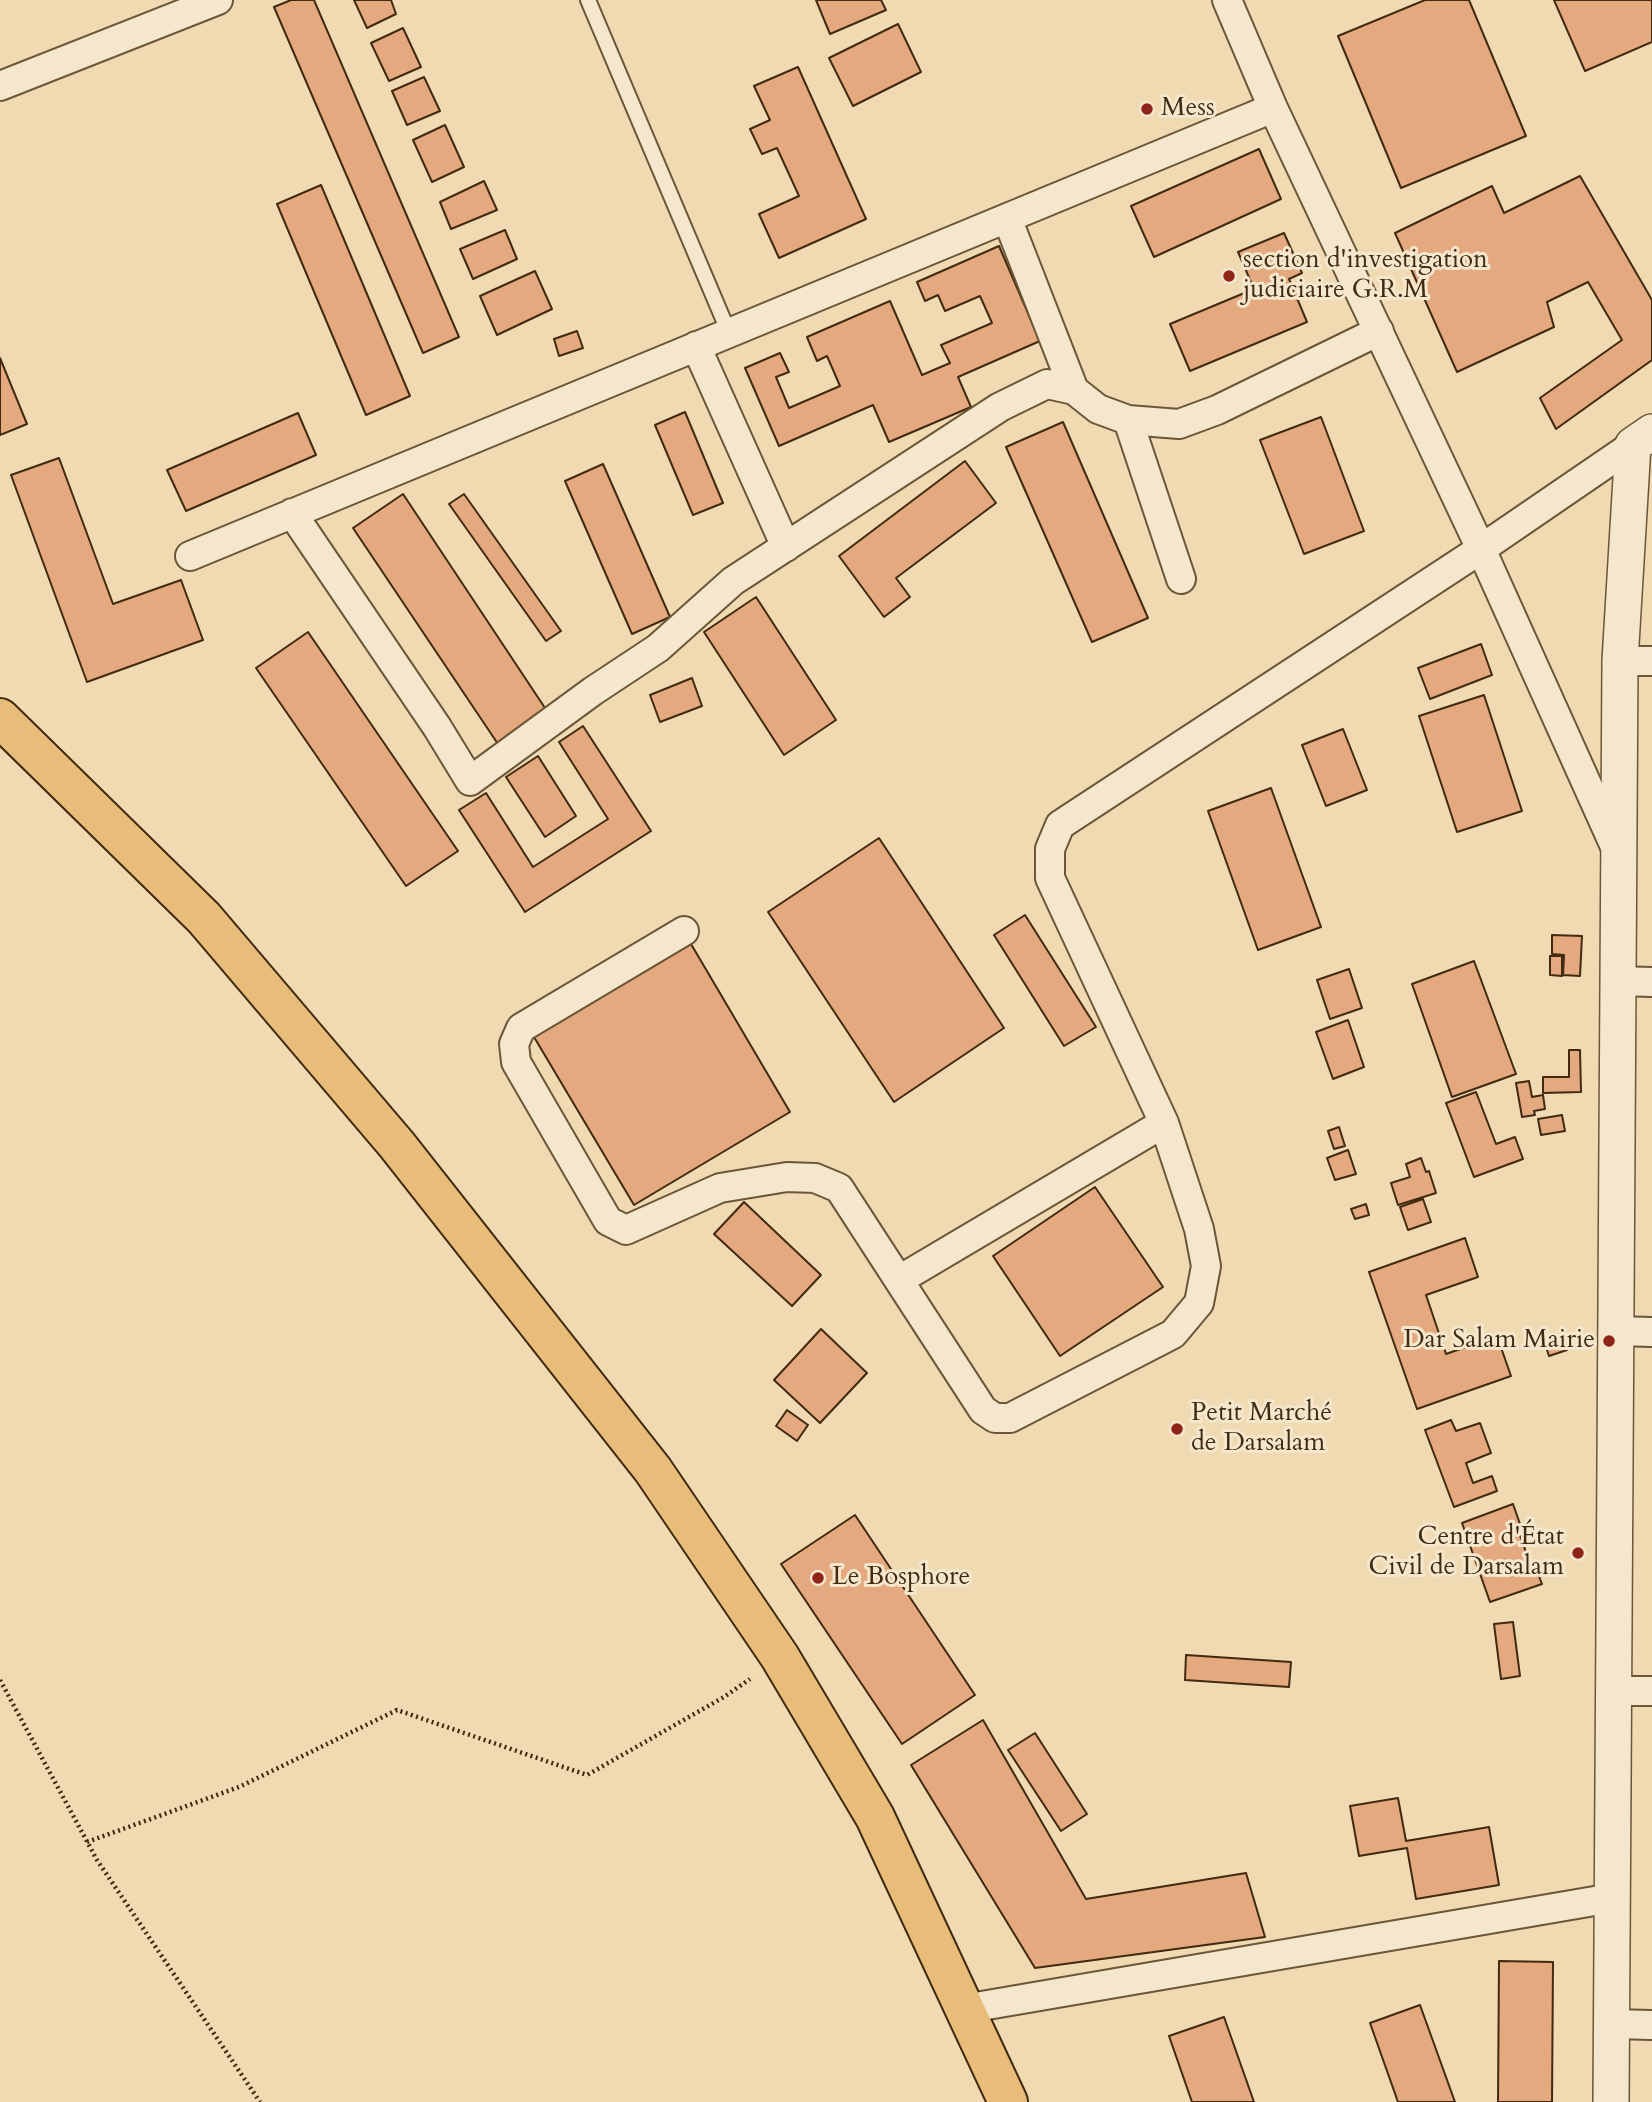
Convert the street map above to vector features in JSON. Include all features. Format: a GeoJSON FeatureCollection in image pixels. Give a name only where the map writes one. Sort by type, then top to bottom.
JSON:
{"type":"FeatureCollection","features":[{"type":"Feature","properties":{"kind":"highway"},"geometry":{"type":"LineString","coordinates":[[0,718],[205,918],[397,1145],[653,1470],[780,1657],[875,1817],[1008,2102]]}},
{"type":"Feature","properties":{"kind":"street"},"geometry":{"type":"LineString","coordinates":[[0,86],[218,0]]}},
{"type":"Feature","properties":{"kind":"street"},"geometry":{"type":"LineString","coordinates":[[1227,0],[1273,108],[1481,549],[1618,854]]}},
{"type":"Feature","properties":{"kind":"street"},"geometry":{"type":"LineString","coordinates":[[190,555],[1273,108]]}},
{"type":"Feature","properties":{"kind":"street"},"geometry":{"type":"LineString","coordinates":[[1007,218],[1074,390]]}},
{"type":"Feature","properties":{"kind":"street"},"geometry":{"type":"LineString","coordinates":[[292,513],[437,727],[470,781],[593,691],[658,648],[733,581],[1000,407],[1047,384],[1074,390],[1098,409],[1128,420],[1179,424],[1217,410],[1379,331]]}},
{"type":"Feature","properties":{"kind":"street"},"geometry":{"type":"LineString","coordinates":[[696,346],[786,547]]}},
{"type":"Feature","properties":{"kind":"street"},"geometry":{"type":"LineString","coordinates":[[1128,420],[1181,579]]}},
{"type":"Feature","properties":{"kind":"street"},"geometry":{"type":"LineString","coordinates":[[684,930],[521,1028],[514,1044],[516,1062],[608,1221],[626,1230],[720,1188],[787,1177],[815,1178],[839,1188],[983,1410],[995,1418],[1010,1418],[1173,1334],[1199,1303],[1206,1266],[1199,1229],[1164,1124],[1050,878],[1050,849],[1060,825],[1481,549],[1642,439]]}},
{"type":"Feature","properties":{"kind":"street"},"geometry":{"type":"LineString","coordinates":[[1611,2102],[1618,854],[1636,661],[1642,439]]}},
{"type":"Feature","properties":{"kind":"street"},"geometry":{"type":"LineString","coordinates":[[1617,981],[1652,982]]}},
{"type":"Feature","properties":{"kind":"street"},"geometry":{"type":"LineString","coordinates":[[899,1280],[1164,1124]]}},
{"type":"Feature","properties":{"kind":"street"},"geometry":{"type":"LineString","coordinates":[[1615,1331],[1652,1332]]}},
{"type":"Feature","properties":{"kind":"street"},"geometry":{"type":"LineString","coordinates":[[1613,1691],[1652,1691]]}},
{"type":"Feature","properties":{"kind":"street"},"geometry":{"type":"LineString","coordinates":[[964,2009],[1612,1898]]}},
{"type":"Feature","properties":{"kind":"street"},"geometry":{"type":"LineString","coordinates":[[1611,2024],[1652,2025]]}},
{"type":"Feature","properties":{"kind":"lane"},"geometry":{"type":"LineString","coordinates":[[588,0],[729,333]]}},
{"type":"Feature","properties":{"kind":"path"},"geometry":{"type":"LineString","coordinates":[[87,1842],[239,1787],[397,1710],[587,1775],[724,1698],[780,1657]]}},
{"type":"Feature","properties":{"kind":"path"},"geometry":{"type":"LineString","coordinates":[[0,1680],[97,1860],[260,2102]]}},
{"type":"Feature","properties":{"kind":"building"},"geometry":{"type":"Polygon","coordinates":[[[291,0],[314,0],[459,337],[423,353],[274,7],[291,0]]]}},
{"type":"Feature","properties":{"kind":"building"},"geometry":{"type":"Polygon","coordinates":[[[354,0],[391,0],[396,14],[367,28],[354,0]]]}},
{"type":"Feature","properties":{"kind":"building"},"geometry":{"type":"Polygon","coordinates":[[[816,0],[881,0],[886,10],[830,34],[816,0]]]}},
{"type":"Feature","properties":{"kind":"building"},"geometry":{"type":"Polygon","coordinates":[[[1425,0],[1469,0],[1526,136],[1401,188],[1338,36],[1425,0]]]}},
{"type":"Feature","properties":{"kind":"building"},"geometry":{"type":"Polygon","coordinates":[[[1554,0],[1652,0],[1652,42],[1585,71],[1554,0]]]}},
{"type":"Feature","properties":{"kind":"building"},"geometry":{"type":"Polygon","coordinates":[[[898,24],[921,72],[853,106],[829,58],[898,24]]]}},
{"type":"Feature","properties":{"kind":"building"},"geometry":{"type":"Polygon","coordinates":[[[403,28],[421,67],[389,81],[371,43],[403,28]]]}},
{"type":"Feature","properties":{"kind":"building"},"geometry":{"type":"Polygon","coordinates":[[[798,67],[866,219],[779,258],[759,214],[799,196],[777,148],[762,154],[750,129],[770,120],[754,86],[798,67]]]}},
{"type":"Feature","properties":{"kind":"building"},"geometry":{"type":"Polygon","coordinates":[[[424,77],[440,111],[407,125],[392,91],[424,77]]]}},
{"type":"Feature","properties":{"kind":"building"},"geometry":{"type":"Polygon","coordinates":[[[445,125],[464,167],[432,182],[413,140],[445,125]]]}},
{"type":"Feature","properties":{"kind":"building"},"geometry":{"type":"Polygon","coordinates":[[[1259,149],[1281,199],[1154,257],[1131,206],[1259,149]]]}},
{"type":"Feature","properties":{"kind":"building"},"geometry":{"type":"Polygon","coordinates":[[[1580,176],[1652,300],[1652,360],[1556,429],[1540,398],[1622,340],[1588,282],[1547,302],[1554,327],[1457,372],[1395,233],[1492,186],[1504,213],[1580,176]]]}},
{"type":"Feature","properties":{"kind":"building"},"geometry":{"type":"Polygon","coordinates":[[[484,181],[497,210],[451,229],[440,202],[484,181]]]}},
{"type":"Feature","properties":{"kind":"building"},"geometry":{"type":"Polygon","coordinates":[[[321,185],[410,396],[366,415],[277,204],[321,185]]]}},
{"type":"Feature","properties":{"kind":"building"},"geometry":{"type":"Polygon","coordinates":[[[505,230],[517,259],[473,279],[460,249],[505,230]]]}},
{"type":"Feature","properties":{"kind":"building"},"geometry":{"type":"Polygon","coordinates":[[[1284,233],[1302,273],[1289,279],[1307,322],[1190,371],[1170,324],[1254,289],[1238,252],[1284,233]]]}},
{"type":"Feature","properties":{"kind":"building"},"geometry":{"type":"Polygon","coordinates":[[[999,246],[1040,341],[958,377],[971,407],[889,442],[873,405],[779,446],[745,368],[780,353],[789,372],[776,377],[789,408],[840,386],[827,356],[817,361],[807,337],[890,301],[922,375],[950,363],[941,345],[992,323],[980,296],[945,311],[938,295],[925,301],[917,282],[999,246]]]}},
{"type":"Feature","properties":{"kind":"building"},"geometry":{"type":"Polygon","coordinates":[[[535,271],[552,309],[497,335],[480,296],[535,271]]]}},
{"type":"Feature","properties":{"kind":"building"},"geometry":{"type":"Polygon","coordinates":[[[577,331],[583,348],[559,356],[554,339],[577,331]]]}},
{"type":"Feature","properties":{"kind":"building"},"geometry":{"type":"Polygon","coordinates":[[[0,358],[27,424],[0,435],[0,358]]]}},
{"type":"Feature","properties":{"kind":"building"},"geometry":{"type":"Polygon","coordinates":[[[685,412],[723,503],[693,515],[655,425],[685,412]]]}},
{"type":"Feature","properties":{"kind":"building"},"geometry":{"type":"Polygon","coordinates":[[[298,413],[316,455],[186,511],[167,470],[298,413]]]}},
{"type":"Feature","properties":{"kind":"building"},"geometry":{"type":"Polygon","coordinates":[[[1321,417],[1364,531],[1304,554],[1260,440],[1321,417]]]}},
{"type":"Feature","properties":{"kind":"building"},"geometry":{"type":"Polygon","coordinates":[[[1063,422],[1148,618],[1092,642],[1006,447],[1063,422]]]}},
{"type":"Feature","properties":{"kind":"building"},"geometry":{"type":"Polygon","coordinates":[[[59,458],[113,604],[181,580],[203,640],[87,682],[11,475],[59,458]]]}},
{"type":"Feature","properties":{"kind":"building"},"geometry":{"type":"Polygon","coordinates":[[[965,461],[996,503],[896,578],[910,597],[884,617],[839,556],[965,461]]]}},
{"type":"Feature","properties":{"kind":"building"},"geometry":{"type":"Polygon","coordinates":[[[603,464],[670,617],[632,634],[565,481],[603,464]]]}},
{"type":"Feature","properties":{"kind":"building"},"geometry":{"type":"Polygon","coordinates":[[[403,494],[549,714],[500,747],[353,528],[403,494]]]}},
{"type":"Feature","properties":{"kind":"building"},"geometry":{"type":"Polygon","coordinates":[[[464,494],[561,631],[546,641],[449,504],[464,494]]]}},
{"type":"Feature","properties":{"kind":"building"},"geometry":{"type":"Polygon","coordinates":[[[756,597],[836,720],[784,755],[704,632],[756,597]]]}},
{"type":"Feature","properties":{"kind":"building"},"geometry":{"type":"Polygon","coordinates":[[[308,632],[458,851],[406,886],[256,668],[308,632]]]}},
{"type":"Feature","properties":{"kind":"building"},"geometry":{"type":"Polygon","coordinates":[[[1481,644],[1492,675],[1430,699],[1418,668],[1481,644]]]}},
{"type":"Feature","properties":{"kind":"building"},"geometry":{"type":"Polygon","coordinates":[[[692,678],[702,706],[660,722],[650,695],[692,678]]]}},
{"type":"Feature","properties":{"kind":"building"},"geometry":{"type":"Polygon","coordinates":[[[1484,695],[1522,811],[1457,832],[1419,716],[1484,695]]]}},
{"type":"Feature","properties":{"kind":"building"},"geometry":{"type":"Polygon","coordinates":[[[583,726],[651,831],[525,912],[459,810],[486,793],[533,867],[608,819],[559,742],[583,726]]]}},
{"type":"Feature","properties":{"kind":"building"},"geometry":{"type":"Polygon","coordinates":[[[1343,729],[1367,790],[1326,806],[1302,745],[1343,729]]]}},
{"type":"Feature","properties":{"kind":"building"},"geometry":{"type":"Polygon","coordinates":[[[538,756],[576,816],[545,837],[506,777],[538,756]]]}},
{"type":"Feature","properties":{"kind":"building"},"geometry":{"type":"Polygon","coordinates":[[[1271,788],[1321,927],[1258,950],[1208,811],[1271,788]]]}},
{"type":"Feature","properties":{"kind":"building"},"geometry":{"type":"Polygon","coordinates":[[[879,838],[1004,1028],[894,1102],[768,912],[879,838]]]}},
{"type":"Feature","properties":{"kind":"building"},"geometry":{"type":"Polygon","coordinates":[[[1025,915],[1096,1027],[1064,1046],[994,935],[1025,915]]]}},
{"type":"Feature","properties":{"kind":"building"},"geometry":{"type":"Polygon","coordinates":[[[1552,935],[1582,936],[1580,976],[1563,975],[1564,955],[1552,954],[1552,935]]]}},
{"type":"Feature","properties":{"kind":"building"},"geometry":{"type":"Polygon","coordinates":[[[691,944],[790,1112],[634,1205],[534,1037],[691,944]]]}},
{"type":"Feature","properties":{"kind":"building"},"geometry":{"type":"Polygon","coordinates":[[[1550,956],[1562,956],[1562,976],[1550,975],[1550,956]]]}},
{"type":"Feature","properties":{"kind":"building"},"geometry":{"type":"Polygon","coordinates":[[[1474,961],[1516,1074],[1452,1097],[1412,984],[1474,961]]]}},
{"type":"Feature","properties":{"kind":"building"},"geometry":{"type":"Polygon","coordinates":[[[1349,969],[1362,1008],[1330,1019],[1317,980],[1349,969]]]}},
{"type":"Feature","properties":{"kind":"building"},"geometry":{"type":"Polygon","coordinates":[[[1348,1020],[1364,1067],[1333,1079],[1316,1032],[1348,1020]]]}},
{"type":"Feature","properties":{"kind":"building"},"geometry":{"type":"Polygon","coordinates":[[[1569,1050],[1580,1050],[1581,1092],[1543,1093],[1543,1077],[1569,1077],[1569,1050]]]}},
{"type":"Feature","properties":{"kind":"building"},"geometry":{"type":"Polygon","coordinates":[[[1529,1081],[1532,1097],[1543,1095],[1545,1109],[1534,1111],[1535,1115],[1522,1117],[1516,1083],[1529,1081]]]}},
{"type":"Feature","properties":{"kind":"building"},"geometry":{"type":"Polygon","coordinates":[[[1476,1092],[1496,1144],[1515,1137],[1523,1159],[1474,1177],[1446,1103],[1476,1092]]]}},
{"type":"Feature","properties":{"kind":"building"},"geometry":{"type":"Polygon","coordinates":[[[1562,1115],[1565,1131],[1541,1135],[1538,1119],[1562,1115]]]}},
{"type":"Feature","properties":{"kind":"building"},"geometry":{"type":"Polygon","coordinates":[[[1339,1127],[1345,1146],[1334,1149],[1328,1131],[1339,1127]]]}},
{"type":"Feature","properties":{"kind":"building"},"geometry":{"type":"Polygon","coordinates":[[[1348,1150],[1356,1174],[1335,1180],[1327,1158],[1348,1150]]]}},
{"type":"Feature","properties":{"kind":"building"},"geometry":{"type":"Polygon","coordinates":[[[1421,1158],[1426,1172],[1429,1171],[1436,1193],[1398,1205],[1391,1183],[1410,1177],[1406,1164],[1421,1158]]]}},
{"type":"Feature","properties":{"kind":"building"},"geometry":{"type":"Polygon","coordinates":[[[1095,1187],[1163,1287],[1060,1356],[993,1256],[1095,1187]]]}},
{"type":"Feature","properties":{"kind":"building"},"geometry":{"type":"Polygon","coordinates":[[[1423,1199],[1431,1222],[1408,1230],[1400,1207],[1423,1199]]]}},
{"type":"Feature","properties":{"kind":"building"},"geometry":{"type":"Polygon","coordinates":[[[744,1202],[821,1275],[792,1306],[714,1234],[744,1202]]]}},
{"type":"Feature","properties":{"kind":"building"},"geometry":{"type":"Polygon","coordinates":[[[1366,1204],[1369,1215],[1355,1219],[1351,1209],[1366,1204]]]}},
{"type":"Feature","properties":{"kind":"building"},"geometry":{"type":"Polygon","coordinates":[[[1465,1238],[1478,1277],[1426,1295],[1446,1354],[1497,1336],[1511,1376],[1417,1409],[1369,1272],[1465,1238]]]}},
{"type":"Feature","properties":{"kind":"building"},"geometry":{"type":"Polygon","coordinates":[[[821,1329],[867,1373],[820,1423],[774,1380],[821,1329]]]}},
{"type":"Feature","properties":{"kind":"building"},"geometry":{"type":"Polygon","coordinates":[[[1563,1338],[1567,1350],[1549,1356],[1545,1344],[1563,1338]]]}},
{"type":"Feature","properties":{"kind":"building"},"geometry":{"type":"Polygon","coordinates":[[[787,1410],[808,1425],[797,1441],[776,1426],[787,1410]]]}},
{"type":"Feature","properties":{"kind":"building"},"geometry":{"type":"Polygon","coordinates":[[[1451,1420],[1456,1431],[1480,1423],[1491,1453],[1466,1463],[1473,1483],[1492,1476],[1497,1491],[1454,1507],[1425,1430],[1451,1420]]]}},
{"type":"Feature","properties":{"kind":"building"},"geometry":{"type":"Polygon","coordinates":[[[1513,1504],[1520,1524],[1516,1525],[1532,1568],[1535,1566],[1542,1584],[1490,1602],[1462,1523],[1513,1504]]]}},
{"type":"Feature","properties":{"kind":"building"},"geometry":{"type":"Polygon","coordinates":[[[855,1515],[975,1695],[902,1744],[781,1564],[855,1515]]]}},
{"type":"Feature","properties":{"kind":"building"},"geometry":{"type":"Polygon","coordinates":[[[1513,1622],[1520,1676],[1501,1679],[1494,1624],[1513,1622]]]}},
{"type":"Feature","properties":{"kind":"building"},"geometry":{"type":"Polygon","coordinates":[[[1186,1655],[1291,1662],[1289,1687],[1185,1680],[1186,1655]]]}},
{"type":"Feature","properties":{"kind":"building"},"geometry":{"type":"Polygon","coordinates":[[[983,1720],[1086,1899],[1246,1873],[1265,1937],[1035,1968],[911,1765],[983,1720]]]}},
{"type":"Feature","properties":{"kind":"building"},"geometry":{"type":"Polygon","coordinates":[[[1035,1733],[1087,1814],[1061,1831],[1008,1750],[1035,1733]]]}},
{"type":"Feature","properties":{"kind":"building"},"geometry":{"type":"Polygon","coordinates":[[[1398,1798],[1406,1841],[1489,1827],[1499,1885],[1416,1899],[1407,1848],[1359,1856],[1350,1806],[1398,1798]]]}},
{"type":"Feature","properties":{"kind":"building"},"geometry":{"type":"Polygon","coordinates":[[[1499,1961],[1553,1962],[1552,2102],[1498,2102],[1499,1961]]]}},
{"type":"Feature","properties":{"kind":"building"},"geometry":{"type":"Polygon","coordinates":[[[1420,2005],[1455,2102],[1398,2102],[1370,2023],[1420,2005]]]}},
{"type":"Feature","properties":{"kind":"building"},"geometry":{"type":"Polygon","coordinates":[[[1224,2017],[1254,2102],[1192,2102],[1169,2036],[1224,2017]]]}},
{"type":"Feature","properties":{"kind":"place","name":"Mess"},"geometry":{"type":"Point","coordinates":[1147,109]}},
{"type":"Feature","properties":{"kind":"place","name":"section d'investigation judiciaire G.R.M"},"geometry":{"type":"Point","coordinates":[1229,276]}},
{"type":"Feature","properties":{"kind":"place","name":"Dar Salam Mairie"},"geometry":{"type":"Point","coordinates":[1609,1341]}},
{"type":"Feature","properties":{"kind":"place","name":"Petit Marché de Darsalam"},"geometry":{"type":"Point","coordinates":[1177,1429]}},
{"type":"Feature","properties":{"kind":"place","name":"Centre d'État Civil de Darsalam"},"geometry":{"type":"Point","coordinates":[1578,1553]}},
{"type":"Feature","properties":{"kind":"place","name":"Le Bosphore"},"geometry":{"type":"Point","coordinates":[818,1578]}}]}
